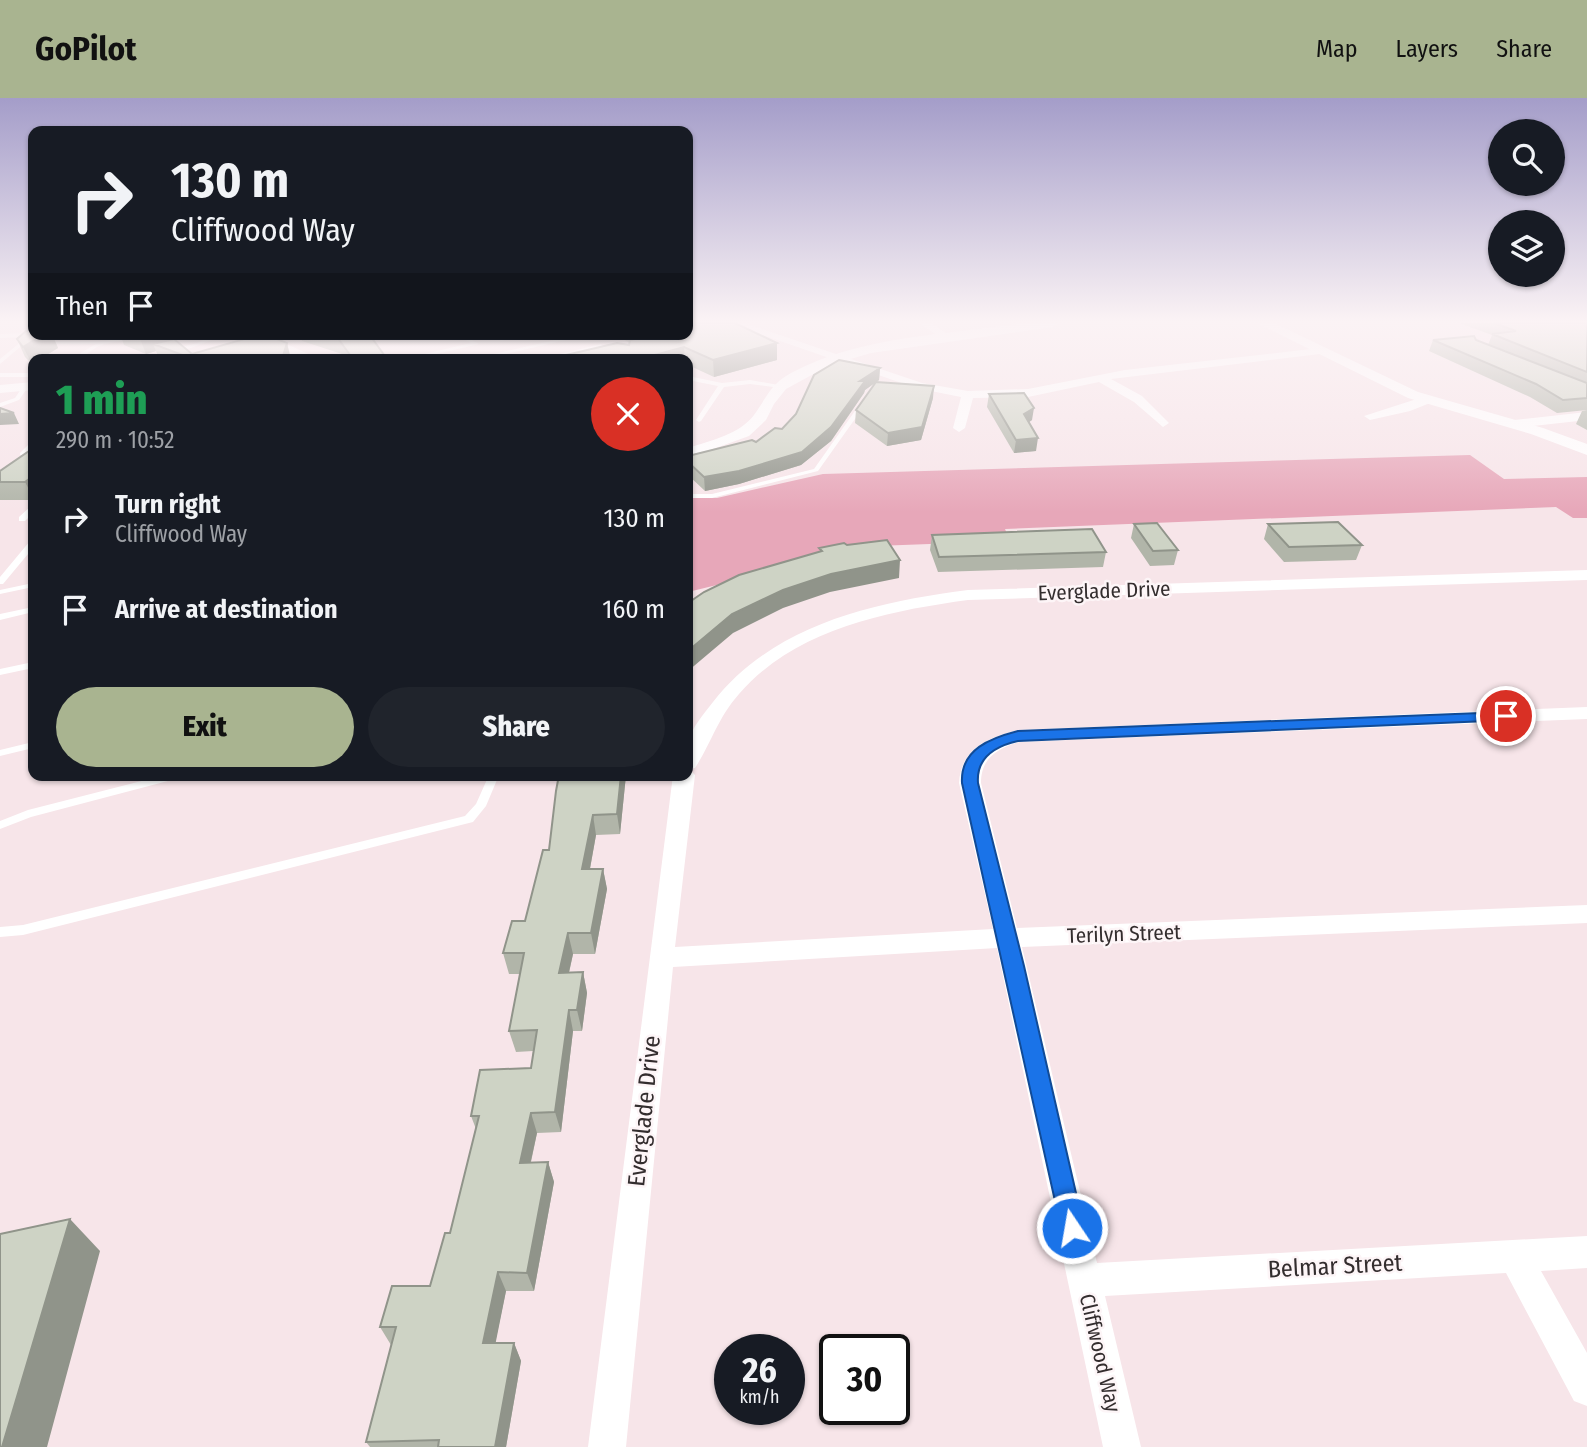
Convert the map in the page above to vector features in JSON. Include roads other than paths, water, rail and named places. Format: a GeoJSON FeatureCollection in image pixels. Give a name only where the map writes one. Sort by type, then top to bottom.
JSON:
{"type":"FeatureCollection","features":[{"type":"Feature","properties":{"kind":"street"},"geometry":{"type":"LineString","coordinates":[[693,452],[715,446],[743,433],[761,417],[767,403],[780,386]]}},
{"type":"Feature","properties":{"kind":"street"},"geometry":{"type":"LineString","coordinates":[[915,386],[968,395],[1028,393],[1062,386]]}},
{"type":"Feature","properties":{"kind":"street"},"geometry":{"type":"LineString","coordinates":[[1115,386],[1138,399],[1163,423]]}},
{"type":"Feature","properties":{"kind":"street"},"geometry":{"type":"LineString","coordinates":[[1396,386],[1426,400],[1514,424],[1587,450]]}},
{"type":"Feature","properties":{"kind":"street"},"geometry":{"type":"LineString","coordinates":[[959,428],[968,395]]}},
{"type":"Feature","properties":{"kind":"street"},"geometry":{"type":"LineString","coordinates":[[1370,416],[1406,408],[1426,400]]}},
{"type":"Feature","properties":{"kind":"street"},"geometry":{"type":"LineString","coordinates":[[1514,424],[1587,416]]}},
{"type":"Feature","properties":{"kind":"street","name":"Everglade Drive"},"geometry":{"type":"LineString","coordinates":[[693,749],[712,713],[728,694],[766,660],[805,636],[899,605],[968,595],[1587,575]]}},
{"type":"Feature","properties":{"kind":"street","name":"Cliffwood Way"},"geometry":{"type":"LineString","coordinates":[[1122,1447],[969,771],[975,758],[984,749],[1018,736],[1587,713]]}},
{"type":"Feature","properties":{"kind":"street","name":"Everglade Drive"},"geometry":{"type":"LineString","coordinates":[[607,1447],[683,781]]}},
{"type":"Feature","properties":{"kind":"street","name":"Terilyn Street"},"geometry":{"type":"LineString","coordinates":[[661,958],[1008,939],[1587,914]]}},
{"type":"Feature","properties":{"kind":"street","name":"Belmar Street"},"geometry":{"type":"LineString","coordinates":[[1083,1281],[1587,1252]]}},
{"type":"Feature","properties":{"kind":"street"},"geometry":{"type":"LineString","coordinates":[[1514,1255],[1587,1388]]}},
{"type":"Feature","properties":{"kind":"lane"},"geometry":{"type":"LineString","coordinates":[[0,405],[17,399],[20,386]]}},
{"type":"Feature","properties":{"kind":"lane"},"geometry":{"type":"LineString","coordinates":[[699,420],[721,386]]}},
{"type":"Feature","properties":{"kind":"lane"},"geometry":{"type":"LineString","coordinates":[[693,496],[712,496],[816,470],[872,391]]}},
{"type":"Feature","properties":{"kind":"lane"},"geometry":{"type":"LineString","coordinates":[[22,519],[28,514]]}},
{"type":"Feature","properties":{"kind":"lane"},"geometry":{"type":"LineString","coordinates":[[0,582],[28,549]]}},
{"type":"Feature","properties":{"kind":"lane"},"geometry":{"type":"LineString","coordinates":[[0,592],[28,586]]}},
{"type":"Feature","properties":{"kind":"lane"},"geometry":{"type":"LineString","coordinates":[[0,617],[28,611]]}},
{"type":"Feature","properties":{"kind":"lane"},"geometry":{"type":"LineString","coordinates":[[0,672],[28,666]]}},
{"type":"Feature","properties":{"kind":"lane"},"geometry":{"type":"LineString","coordinates":[[0,753],[28,746]]}},
{"type":"Feature","properties":{"kind":"lane"},"geometry":{"type":"LineString","coordinates":[[0,825],[28,814],[156,781]]}},
{"type":"Feature","properties":{"kind":"lane"},"geometry":{"type":"LineString","coordinates":[[0,932],[23,930],[469,819],[481,806],[491,781]]}}]}
